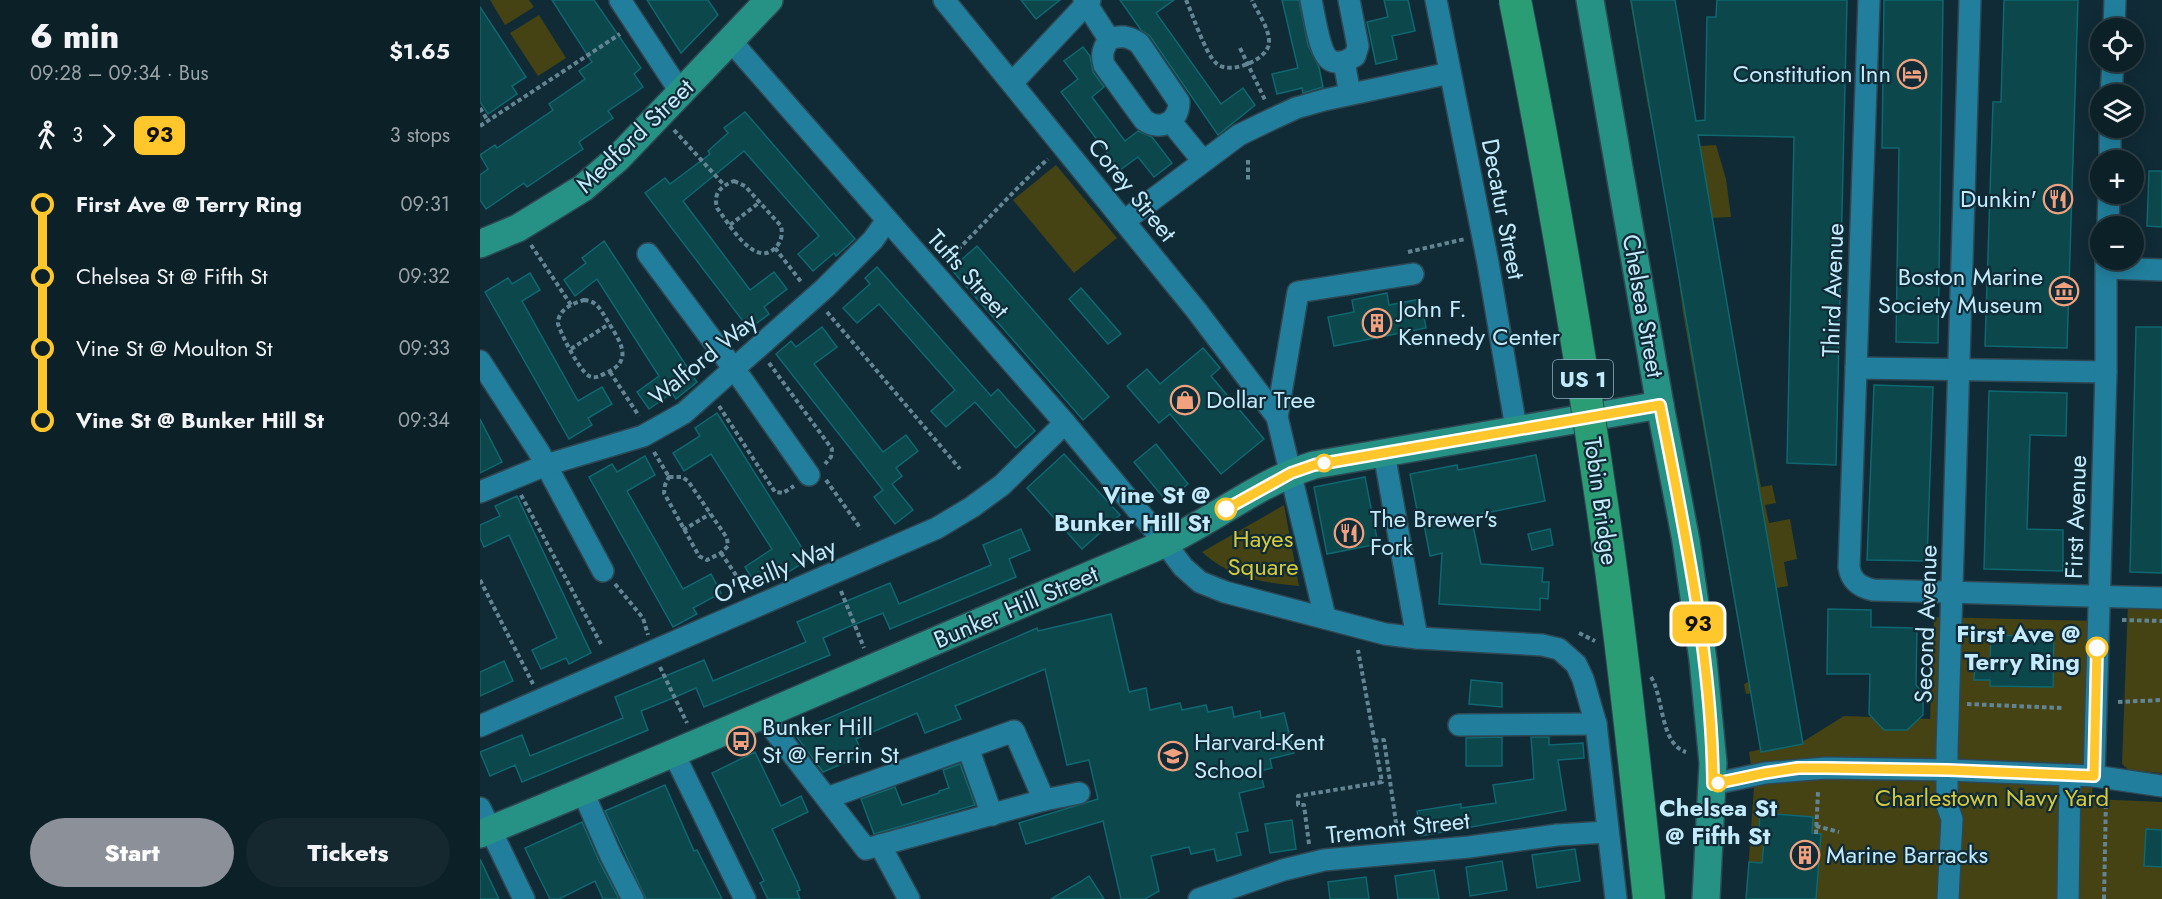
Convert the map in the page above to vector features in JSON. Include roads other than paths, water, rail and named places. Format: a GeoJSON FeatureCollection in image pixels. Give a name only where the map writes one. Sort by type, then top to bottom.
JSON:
{"type":"FeatureCollection","features":[{"type":"Feature","properties":{"kind":"highway","name":"Tobin Bridge"},"geometry":{"type":"LineString","coordinates":[[1514,0],[1576,335],[1609,553],[1634,761]]}},
{"type":"Feature","properties":{"kind":"highway","name":"Tobin Bridge"},"geometry":{"type":"LineString","coordinates":[[1514,0],[1557,218],[1611,566],[1649,899]]}},
{"type":"Feature","properties":{"kind":"main road","name":"Medford Street"},"geometry":{"type":"LineString","coordinates":[[480,244],[518,228],[583,188],[618,158],[769,0]]}},
{"type":"Feature","properties":{"kind":"main road","name":"Chelsea Street"},"geometry":{"type":"LineString","coordinates":[[1590,0],[1660,405],[1686,541],[1702,648],[1709,712],[1713,784],[1706,899]]}},
{"type":"Feature","properties":{"kind":"main road","name":"Bunker Hill Street"},"geometry":{"type":"LineString","coordinates":[[483,824],[583,792],[1165,543],[1291,473],[1314,465],[1516,428],[1660,405]]}},
{"type":"Feature","properties":{"kind":"street"},"geometry":{"type":"LineString","coordinates":[[620,0],[681,93]]}},
{"type":"Feature","properties":{"kind":"street","name":"Corey Street"},"geometry":{"type":"LineString","coordinates":[[944,0],[1196,310],[1277,417]]}},
{"type":"Feature","properties":{"kind":"street"},"geometry":{"type":"LineString","coordinates":[[1311,0],[1323,52],[1329,60],[1336,62],[1344,62],[1355,56],[1358,46],[1349,0]]}},
{"type":"Feature","properties":{"kind":"street","name":"Decatur Street"},"geometry":{"type":"LineString","coordinates":[[1436,0],[1488,263],[1516,428]]}},
{"type":"Feature","properties":{"kind":"street","name":"Third Avenue"},"geometry":{"type":"LineString","coordinates":[[1869,0],[1849,567],[1854,581],[1862,587],[1873,590],[1952,592]]}},
{"type":"Feature","properties":{"kind":"street","name":"Second Avenue"},"geometry":{"type":"LineString","coordinates":[[1948,899],[1952,819],[1947,806],[1949,703],[1970,0]]}},
{"type":"Feature","properties":{"kind":"street"},"geometry":{"type":"LineString","coordinates":[[2114,18],[2115,0]]}},
{"type":"Feature","properties":{"kind":"street"},"geometry":{"type":"LineString","coordinates":[[1012,83],[1087,1],[1109,39]]}},
{"type":"Feature","properties":{"kind":"street"},"geometry":{"type":"LineString","coordinates":[[1120,36],[1131,38],[1139,43],[1179,102],[1179,111],[1171,122],[1162,126],[1150,124],[1144,120],[1104,65],[1103,49],[1109,39],[1120,36]]}},
{"type":"Feature","properties":{"kind":"street","name":"Tufts Street"},"geometry":{"type":"LineString","coordinates":[[730,40],[1065,423],[1165,543]]}},
{"type":"Feature","properties":{"kind":"street"},"geometry":{"type":"LineString","coordinates":[[1344,62],[1350,94]]}},
{"type":"Feature","properties":{"kind":"street"},"geometry":{"type":"LineString","coordinates":[[1124,221],[1239,135],[1296,108],[1450,73]]}},
{"type":"Feature","properties":{"kind":"street"},"geometry":{"type":"LineString","coordinates":[[1171,122],[1203,161]]}},
{"type":"Feature","properties":{"kind":"street","name":"Walford Way"},"geometry":{"type":"LineString","coordinates":[[480,492],[546,465],[650,439],[684,413],[815,298],[873,240],[887,220]]}},
{"type":"Feature","properties":{"kind":"street"},"geometry":{"type":"LineString","coordinates":[[648,254],[817,476]]}},
{"type":"Feature","properties":{"kind":"street"},"geometry":{"type":"LineString","coordinates":[[2144,268],[2162,270]]}},
{"type":"Feature","properties":{"kind":"street","name":"First Avenue"},"geometry":{"type":"LineString","coordinates":[[2100,785],[2099,596],[2106,372],[2106,270]]}},
{"type":"Feature","properties":{"kind":"street"},"geometry":{"type":"LineString","coordinates":[[1325,617],[1277,417],[1298,292],[1413,274]]}},
{"type":"Feature","properties":{"kind":"street"},"geometry":{"type":"LineString","coordinates":[[1856,368],[1960,360],[2106,372]]}},
{"type":"Feature","properties":{"kind":"street"},"geometry":{"type":"LineString","coordinates":[[480,361],[546,465],[603,571]]}},
{"type":"Feature","properties":{"kind":"street","name":"O'Reilly Way"},"geometry":{"type":"LineString","coordinates":[[480,726],[937,528],[1002,485],[1065,423]]}},
{"type":"Feature","properties":{"kind":"street"},"geometry":{"type":"LineString","coordinates":[[1383,453],[1417,638]]}},
{"type":"Feature","properties":{"kind":"street"},"geometry":{"type":"LineString","coordinates":[[1165,543],[1183,567],[1200,582],[1225,592],[1385,634],[1542,645],[1559,649],[1570,657],[1578,668],[1596,724],[1616,899]]}},
{"type":"Feature","properties":{"kind":"street"},"geometry":{"type":"LineString","coordinates":[[1952,592],[2162,598]]}},
{"type":"Feature","properties":{"kind":"street"},"geometry":{"type":"LineString","coordinates":[[763,716],[866,849],[1044,800],[1079,793]]}},
{"type":"Feature","properties":{"kind":"street"},"geometry":{"type":"LineString","coordinates":[[1459,725],[1596,724]]}},
{"type":"Feature","properties":{"kind":"street"},"geometry":{"type":"LineString","coordinates":[[826,798],[1014,731],[1044,800]]}},
{"type":"Feature","properties":{"kind":"street"},"geometry":{"type":"LineString","coordinates":[[968,748],[992,815]]}},
{"type":"Feature","properties":{"kind":"street"},"geometry":{"type":"LineString","coordinates":[[674,754],[745,899]]}},
{"type":"Feature","properties":{"kind":"street"},"geometry":{"type":"LineString","coordinates":[[1713,784],[1798,768],[1948,770],[2070,776],[2100,785],[2162,786]]}},
{"type":"Feature","properties":{"kind":"street"},"geometry":{"type":"LineString","coordinates":[[2068,899],[2070,776]]}},
{"type":"Feature","properties":{"kind":"street"},"geometry":{"type":"LineString","coordinates":[[583,792],[633,899]]}},
{"type":"Feature","properties":{"kind":"street"},"geometry":{"type":"LineString","coordinates":[[483,824],[524,899]]}},
{"type":"Feature","properties":{"kind":"street","name":"Tremont Street"},"geometry":{"type":"LineString","coordinates":[[1199,899],[1256,889],[1303,864],[1324,860],[1469,847],[1557,835],[1608,832]]}},
{"type":"Feature","properties":{"kind":"street"},"geometry":{"type":"LineString","coordinates":[[880,846],[909,899]]}},
{"type":"Feature","properties":{"kind":"place","name":"Constitution Inn"},"geometry":{"type":"Point","coordinates":[1912,74]}},
{"type":"Feature","properties":{"kind":"place","name":"Dunkin'"},"geometry":{"type":"Point","coordinates":[2058,199]}},
{"type":"Feature","properties":{"kind":"place","name":"Boston Marine Society Museum"},"geometry":{"type":"Point","coordinates":[2064,291]}},
{"type":"Feature","properties":{"kind":"place","name":"John F. Kennedy Center"},"geometry":{"type":"Point","coordinates":[1377,323]}},
{"type":"Feature","properties":{"kind":"place","name":"Dollar Tree"},"geometry":{"type":"Point","coordinates":[1185,400]}},
{"type":"Feature","properties":{"kind":"place","name":"Vine St @ Bunker Hill St"},"geometry":{"type":"Point","coordinates":[1226,509]}},
{"type":"Feature","properties":{"kind":"place","name":"The Brewer's Fork"},"geometry":{"type":"Point","coordinates":[1349,533]}},
{"type":"Feature","properties":{"kind":"place","name":"First Ave @ Terry Ring"},"geometry":{"type":"Point","coordinates":[2097,648]}},
{"type":"Feature","properties":{"kind":"place","name":"Bunker Hill St @ Ferrin St"},"geometry":{"type":"Point","coordinates":[741,741]}},
{"type":"Feature","properties":{"kind":"place","name":"Harvard-Kent School"},"geometry":{"type":"Point","coordinates":[1173,756]}},
{"type":"Feature","properties":{"kind":"place","name":"Chelsea St @ Fifth St"},"geometry":{"type":"Point","coordinates":[1718,783]}},
{"type":"Feature","properties":{"kind":"place","name":"Marine Barracks"},"geometry":{"type":"Point","coordinates":[1805,855]}},
{"type":"Feature","properties":{"kind":"park label","name":"Hayes Square"},"geometry":{"type":"Point","coordinates":[1263,553]}},
{"type":"Feature","properties":{"kind":"park label","name":"Charlestown Navy Yard"},"geometry":{"type":"Point","coordinates":[1992,798]}}]}
